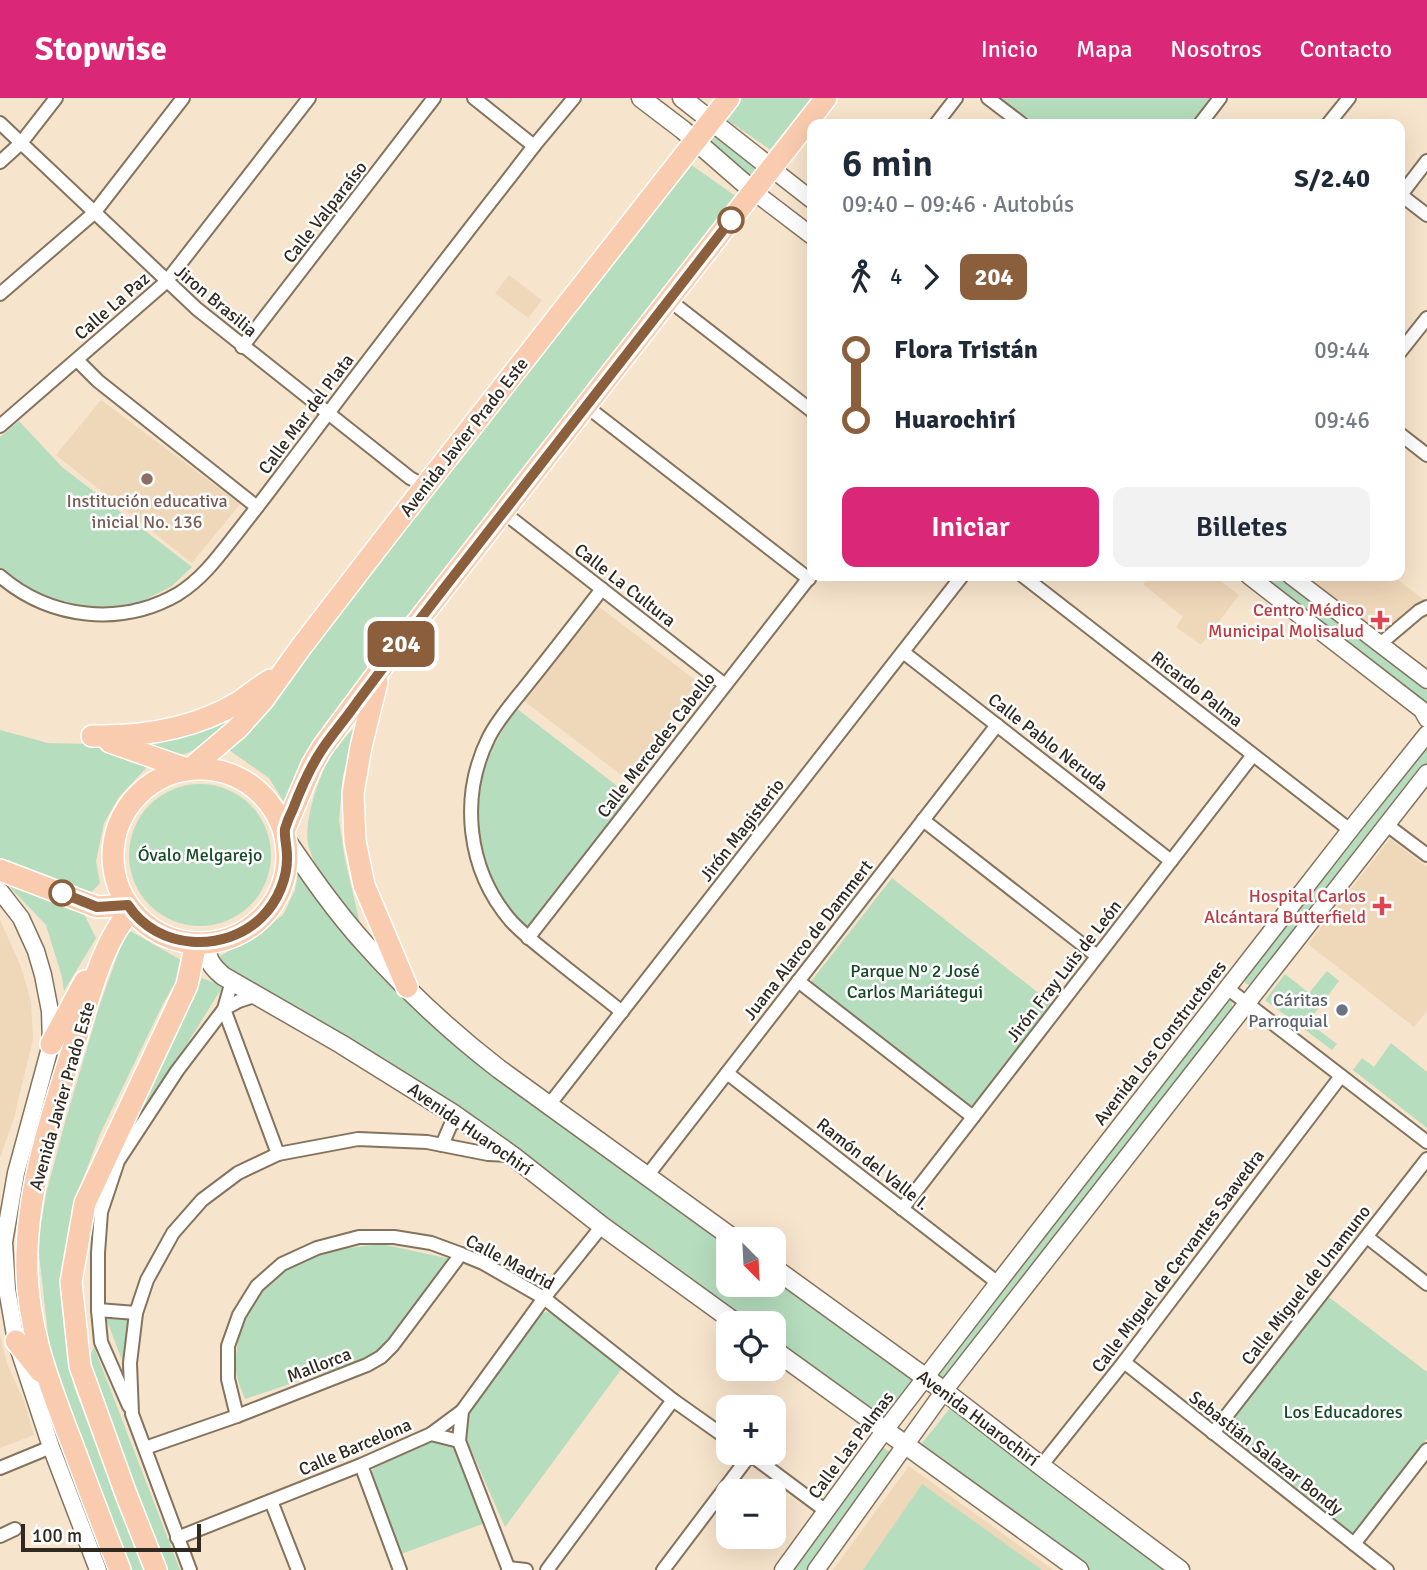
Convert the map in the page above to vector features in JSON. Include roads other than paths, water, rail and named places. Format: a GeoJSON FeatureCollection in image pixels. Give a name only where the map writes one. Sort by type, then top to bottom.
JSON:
{"type":"FeatureCollection","features":[{"type":"Feature","properties":{"kind":"main road"},"geometry":{"type":"LineString","coordinates":[[641,98],[753,191]]}},
{"type":"Feature","properties":{"kind":"main road"},"geometry":{"type":"LineString","coordinates":[[682,98],[771,168]]}},
{"type":"Feature","properties":{"kind":"main road","name":"Avenida Javier Prado Este"},"geometry":{"type":"LineString","coordinates":[[188,769],[251,714],[425,486],[729,98]]}},
{"type":"Feature","properties":{"kind":"main road"},"geometry":{"type":"LineString","coordinates":[[810,119],[826,98]]}},
{"type":"Feature","properties":{"kind":"main road"},"geometry":{"type":"LineString","coordinates":[[188,769],[166,776],[147,787],[131,803],[120,821],[114,842],[113,864],[118,886],[130,907],[147,925],[178,940],[201,943],[226,939],[245,930],[262,917],[275,901],[284,882],[288,862],[286,836],[312,765],[380,670],[807,122]]}},
{"type":"Feature","properties":{"kind":"main road"},"geometry":{"type":"LineString","coordinates":[[301,647],[276,675],[247,696],[195,722],[152,733],[122,737],[92,736],[188,769],[220,771],[234,775],[264,795],[276,812],[286,836],[365,944],[464,1042],[717,1227]]}},
{"type":"Feature","properties":{"kind":"main road"},"geometry":{"type":"LineString","coordinates":[[380,670],[353,793],[355,842],[364,885],[407,987]]}},
{"type":"Feature","properties":{"kind":"main road"},"geometry":{"type":"LineString","coordinates":[[9,873],[97,907],[130,907]]}},
{"type":"Feature","properties":{"kind":"main road","name":"Avenida Javier Prado Este"},"geometry":{"type":"LineString","coordinates":[[120,1570],[48,1381],[36,1342],[29,1300],[27,1252],[30,1210],[63,1079],[103,957],[115,930],[130,907]]}},
{"type":"Feature","properties":{"kind":"main road"},"geometry":{"type":"LineString","coordinates":[[156,1570],[80,1366],[71,1282],[85,1203],[187,985],[201,943]]}},
{"type":"Feature","properties":{"kind":"main road","name":"Avenida Huarochirí"},"geometry":{"type":"LineString","coordinates":[[201,943],[214,968],[232,981],[341,1044],[455,1115],[719,1311]]}},
{"type":"Feature","properties":{"kind":"main road"},"geometry":{"type":"LineString","coordinates":[[51,1044],[84,981],[103,957]]}},
{"type":"Feature","properties":{"kind":"main road"},"geometry":{"type":"LineString","coordinates":[[85,1203],[118,1161]]}},
{"type":"Feature","properties":{"kind":"main road","name":"Avenida Huarochirí"},"geometry":{"type":"LineString","coordinates":[[786,1277],[944,1391],[1180,1570]]}},
{"type":"Feature","properties":{"kind":"main road"},"geometry":{"type":"LineString","coordinates":[[16,1341],[48,1381]]}},
{"type":"Feature","properties":{"kind":"main road"},"geometry":{"type":"LineString","coordinates":[[786,1359],[1079,1570]]}},
{"type":"Feature","properties":{"kind":"street"},"geometry":{"type":"LineString","coordinates":[[0,162],[21,143],[56,98]]}},
{"type":"Feature","properties":{"kind":"street"},"geometry":{"type":"LineString","coordinates":[[0,293],[94,213],[183,98]]}},
{"type":"Feature","properties":{"kind":"street","name":"Calle La Paz"},"geometry":{"type":"LineString","coordinates":[[0,426],[166,282],[309,98]]}},
{"type":"Feature","properties":{"kind":"street","name":"Calle Valparaíso"},"geometry":{"type":"LineString","coordinates":[[243,346],[435,98]]}},
{"type":"Feature","properties":{"kind":"street"},"geometry":{"type":"LineString","coordinates":[[474,98],[534,146]]}},
{"type":"Feature","properties":{"kind":"street","name":"Calle Mar del Plata"},"geometry":{"type":"LineString","coordinates":[[0,576],[36,600],[69,611],[104,615],[144,608],[179,593],[202,576],[573,98]]}},
{"type":"Feature","properties":{"kind":"street"},"geometry":{"type":"LineString","coordinates":[[940,119],[956,98]]}},
{"type":"Feature","properties":{"kind":"street"},"geometry":{"type":"LineString","coordinates":[[988,98],[1015,119]]}},
{"type":"Feature","properties":{"kind":"street"},"geometry":{"type":"LineString","coordinates":[[1204,119],[1220,98]]}},
{"type":"Feature","properties":{"kind":"street"},"geometry":{"type":"LineString","coordinates":[[1332,119],[1349,98]]}},
{"type":"Feature","properties":{"kind":"street","name":"Jiron Brasilia"},"geometry":{"type":"LineString","coordinates":[[0,123],[166,282],[410,478],[425,486]]}},
{"type":"Feature","properties":{"kind":"street"},"geometry":{"type":"LineString","coordinates":[[1405,190],[1427,161]]}},
{"type":"Feature","properties":{"kind":"street"},"geometry":{"type":"LineString","coordinates":[[771,168],[807,196]]}},
{"type":"Feature","properties":{"kind":"street"},"geometry":{"type":"LineString","coordinates":[[753,191],[807,232]]}},
{"type":"Feature","properties":{"kind":"street"},"geometry":{"type":"LineString","coordinates":[[1405,198],[1427,215]]}},
{"type":"Feature","properties":{"kind":"street"},"geometry":{"type":"LineString","coordinates":[[669,299],[807,407]]}},
{"type":"Feature","properties":{"kind":"street"},"geometry":{"type":"LineString","coordinates":[[1405,348],[1422,333],[1427,318]]}},
{"type":"Feature","properties":{"kind":"street"},"geometry":{"type":"LineString","coordinates":[[77,360],[98,381],[257,507]]}},
{"type":"Feature","properties":{"kind":"street"},"geometry":{"type":"LineString","coordinates":[[586,406],[807,575]]}},
{"type":"Feature","properties":{"kind":"street"},"geometry":{"type":"LineString","coordinates":[[1405,438],[1427,455]]}},
{"type":"Feature","properties":{"kind":"street","name":"Calle La Cultura"},"geometry":{"type":"LineString","coordinates":[[503,512],[725,685]]}},
{"type":"Feature","properties":{"kind":"street","name":"Calle Mercedes Cabello"},"geometry":{"type":"LineString","coordinates":[[528,938],[807,581]]}},
{"type":"Feature","properties":{"kind":"street","name":"Jirón Magisterio"},"geometry":{"type":"LineString","coordinates":[[550,1105],[958,581]]}},
{"type":"Feature","properties":{"kind":"street","name":"Ricardo Palma"},"geometry":{"type":"LineString","coordinates":[[1029,581],[1350,830]]}},
{"type":"Feature","properties":{"kind":"street"},"geometry":{"type":"LineString","coordinates":[[1255,581],[1422,710],[1427,719]]}},
{"type":"Feature","properties":{"kind":"street"},"geometry":{"type":"LineString","coordinates":[[1298,581],[1427,680]]}},
{"type":"Feature","properties":{"kind":"street"},"geometry":{"type":"LineString","coordinates":[[602,589],[497,723],[484,748],[473,785],[471,822],[474,852],[485,880],[512,922],[528,938],[622,1012]]}},
{"type":"Feature","properties":{"kind":"street"},"geometry":{"type":"LineString","coordinates":[[1380,644],[1427,607]]}},
{"type":"Feature","properties":{"kind":"street","name":"Calle Pablo Neruda"},"geometry":{"type":"LineString","coordinates":[[903,652],[1171,861]]}},
{"type":"Feature","properties":{"kind":"street","name":"Juana Alarco de Dammert"},"geometry":{"type":"LineString","coordinates":[[648,1177],[997,725]]}},
{"type":"Feature","properties":{"kind":"street","name":"Avenida Los Constructores"},"geometry":{"type":"LineString","coordinates":[[926,1378],[1427,734]]}},
{"type":"Feature","properties":{"kind":"street","name":"Jirón Fray Luis de León"},"geometry":{"type":"LineString","coordinates":[[902,1209],[1253,755]]}},
{"type":"Feature","properties":{"kind":"street"},"geometry":{"type":"LineString","coordinates":[[816,1570],[944,1391],[1427,773]]}},
{"type":"Feature","properties":{"kind":"street"},"geometry":{"type":"LineString","coordinates":[[923,820],[1097,956]]}},
{"type":"Feature","properties":{"kind":"street"},"geometry":{"type":"LineString","coordinates":[[1387,825],[1427,855]]}},
{"type":"Feature","properties":{"kind":"street"},"geometry":{"type":"LineString","coordinates":[[9,873],[1,893],[21,918],[37,951],[50,1011],[51,1044],[16,1172],[4,1242],[7,1289],[16,1341],[51,1447],[98,1570]]}},
{"type":"Feature","properties":{"kind":"street"},"geometry":{"type":"LineString","coordinates":[[190,1570],[132,1414],[101,1342],[98,1253],[101,1212],[118,1161],[177,1071],[224,1009],[232,981]]}},
{"type":"Feature","properties":{"kind":"street"},"geometry":{"type":"LineString","coordinates":[[798,981],[973,1117]]}},
{"type":"Feature","properties":{"kind":"street"},"geometry":{"type":"LineString","coordinates":[[1227,988],[1427,1143]]}},
{"type":"Feature","properties":{"kind":"street"},"geometry":{"type":"LineString","coordinates":[[224,1009],[257,995]]}},
{"type":"Feature","properties":{"kind":"street"},"geometry":{"type":"LineString","coordinates":[[224,1009],[278,1154]]}},
{"type":"Feature","properties":{"kind":"street","name":"Ramón del Valle I."},"geometry":{"type":"LineString","coordinates":[[727,1073],[998,1283]]}},
{"type":"Feature","properties":{"kind":"street","name":"Calle Miguel de Cervantes Saavedra"},"geometry":{"type":"LineString","coordinates":[[1041,1466],[1124,1362],[1341,1076]]}},
{"type":"Feature","properties":{"kind":"street"},"geometry":{"type":"LineString","coordinates":[[442,1145],[455,1115]]}},
{"type":"Feature","properties":{"kind":"street"},"geometry":{"type":"LineString","coordinates":[[132,1414],[130,1363],[136,1313],[146,1280],[173,1233],[202,1200],[238,1173],[278,1154],[359,1139],[427,1142],[513,1156]]}},
{"type":"Feature","properties":{"kind":"street","name":"Calle Miguel de Unamuno"},"geometry":{"type":"LineString","coordinates":[[1213,1433],[1427,1158]]}},
{"type":"Feature","properties":{"kind":"street"},"geometry":{"type":"LineString","coordinates":[[431,1434],[462,1411],[544,1298],[602,1226]]}},
{"type":"Feature","properties":{"kind":"street","name":"Calle Madrid"},"geometry":{"type":"LineString","coordinates":[[237,1416],[228,1379],[228,1346],[239,1315],[257,1286],[282,1264],[317,1248],[359,1237],[394,1237],[430,1243],[461,1254],[483,1263],[544,1298],[716,1430]]}},
{"type":"Feature","properties":{"kind":"street"},"geometry":{"type":"LineString","coordinates":[[1367,1237],[1427,1284]]}},
{"type":"Feature","properties":{"kind":"street","name":"Mallorca"},"geometry":{"type":"LineString","coordinates":[[145,1448],[237,1416],[381,1357],[393,1345],[461,1254]]}},
{"type":"Feature","properties":{"kind":"street"},"geometry":{"type":"LineString","coordinates":[[98,1310],[136,1313]]}},
{"type":"Feature","properties":{"kind":"street","name":"Sebastián Salazar Bondy"},"geometry":{"type":"LineString","coordinates":[[1124,1362],[1387,1570]]}},
{"type":"Feature","properties":{"kind":"street","name":"Calle Las Palmas"},"geometry":{"type":"LineString","coordinates":[[783,1570],[926,1378]]}},
{"type":"Feature","properties":{"kind":"street"},"geometry":{"type":"LineString","coordinates":[[547,1570],[673,1400]]}},
{"type":"Feature","properties":{"kind":"street"},"geometry":{"type":"LineString","coordinates":[[462,1411],[459,1441],[508,1569],[526,1570]]}},
{"type":"Feature","properties":{"kind":"street","name":"Calle Barcelona"},"geometry":{"type":"LineString","coordinates":[[177,1538],[361,1465],[431,1434],[459,1441]]}},
{"type":"Feature","properties":{"kind":"street"},"geometry":{"type":"LineString","coordinates":[[0,1468],[51,1447]]}},
{"type":"Feature","properties":{"kind":"street"},"geometry":{"type":"LineString","coordinates":[[1354,1544],[1427,1450]]}},
{"type":"Feature","properties":{"kind":"street"},"geometry":{"type":"LineString","coordinates":[[361,1465],[400,1570]]}},
{"type":"Feature","properties":{"kind":"street"},"geometry":{"type":"LineString","coordinates":[[663,1570],[740,1465]]}},
{"type":"Feature","properties":{"kind":"street"},"geometry":{"type":"LineString","coordinates":[[763,1465],[826,1511]]}},
{"type":"Feature","properties":{"kind":"street"},"geometry":{"type":"LineString","coordinates":[[271,1501],[298,1570]]}},
{"type":"Feature","properties":{"kind":"street"},"geometry":{"type":"LineString","coordinates":[[0,1536],[15,1529]]}},
{"type":"Feature","properties":{"kind":"place","name":"Institución educativa inicial No. 136"},"geometry":{"type":"Point","coordinates":[147,479]}},
{"type":"Feature","properties":{"kind":"place","name":"Centro Médico Municipal Molisalud"},"geometry":{"type":"Point","coordinates":[1380,620]}},
{"type":"Feature","properties":{"kind":"place","name":"Hospital Carlos Alcántara Butterfield"},"geometry":{"type":"Point","coordinates":[1382,906]}},
{"type":"Feature","properties":{"kind":"place","name":"Cáritas Parroquial"},"geometry":{"type":"Point","coordinates":[1342,1010]}},
{"type":"Feature","properties":{"kind":"park label","name":"Óvalo Melgarejo"},"geometry":{"type":"Point","coordinates":[200,855]}},
{"type":"Feature","properties":{"kind":"park label","name":"Parque Nº 2 José Carlos Mariátegui"},"geometry":{"type":"Point","coordinates":[915,981]}},
{"type":"Feature","properties":{"kind":"park label","name":"Los Educadores"},"geometry":{"type":"Point","coordinates":[1343,1412]}}]}
